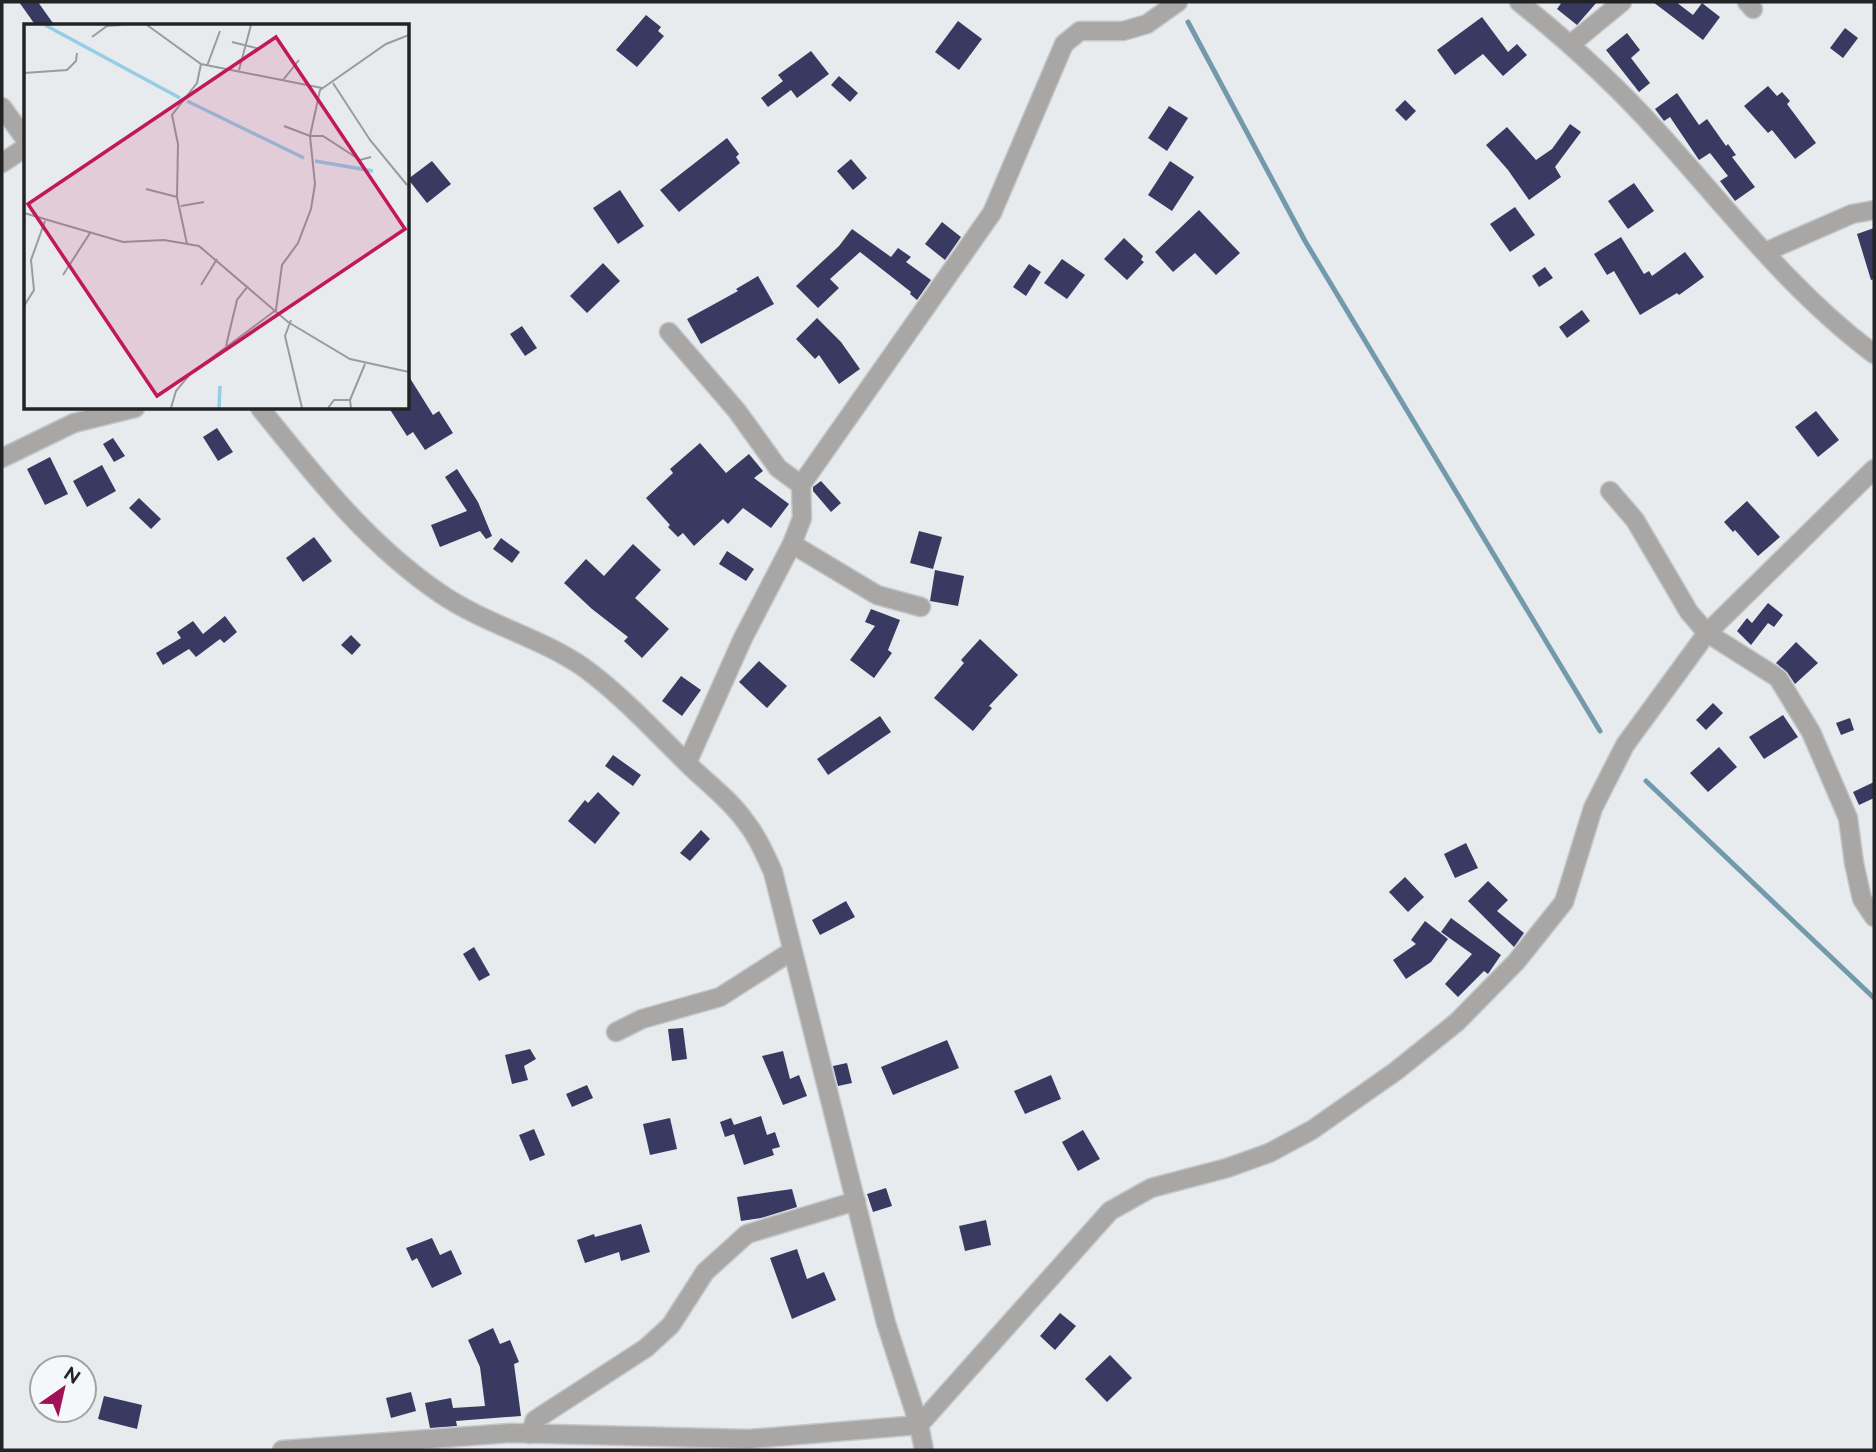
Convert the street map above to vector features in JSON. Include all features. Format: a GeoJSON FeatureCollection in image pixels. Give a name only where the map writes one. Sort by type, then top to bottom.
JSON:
{"type":"FeatureCollection","features":[{"type":"Feature","properties":{"kind":"street"},"geometry":{"type":"LineString","coordinates":[[687,763],[743,638],[792,544],[802,518],[801,485],[992,213],[1064,44],[1080,31],[1123,31],[1147,24],[1178,2]]}},
{"type":"Feature","properties":{"kind":"street"},"geometry":{"type":"LineString","coordinates":[[1519,2],[1571,44],[1629,100],[1765,252],[1834,323],[1874,354]]}},
{"type":"Feature","properties":{"kind":"street"},"geometry":{"type":"LineString","coordinates":[[1571,44],[1622,2]]}},
{"type":"Feature","properties":{"kind":"street"},"geometry":{"type":"LineString","coordinates":[[2,107],[24,137]]}},
{"type":"Feature","properties":{"kind":"street"},"geometry":{"type":"LineString","coordinates":[[2,163],[24,148]]}},
{"type":"Feature","properties":{"kind":"street"},"geometry":{"type":"LineString","coordinates":[[1765,252],[1852,214],[1874,210]]}},
{"type":"Feature","properties":{"kind":"street"},"geometry":{"type":"LineString","coordinates":[[669,332],[737,411],[778,468],[801,485]]}},
{"type":"Feature","properties":{"kind":"street"},"geometry":{"type":"LineString","coordinates":[[2,458],[74,423],[127,410]]}},
{"type":"Feature","properties":{"kind":"street"},"geometry":{"type":"LineString","coordinates":[[263,410],[361,529],[404,567],[443,596],[583,667],[626,703],[744,819],[761,844],[773,872],[887,1323],[919,1425],[924,1450]]}},
{"type":"Feature","properties":{"kind":"street"},"geometry":{"type":"LineString","coordinates":[[282,1450],[511,1433],[749,1439],[919,1425],[1110,1211],[1150,1188],[1227,1168],[1280,1147],[1312,1130],[1396,1071],[1457,1022],[1517,962],[1563,902],[1593,808],[1625,745],[1707,633],[1874,469]]}},
{"type":"Feature","properties":{"kind":"street"},"geometry":{"type":"LineString","coordinates":[[1610,491],[1635,520],[1689,612],[1707,633],[1778,678],[1811,732],[1847,818],[1862,899],[1874,917]]}},
{"type":"Feature","properties":{"kind":"street"},"geometry":{"type":"LineString","coordinates":[[792,544],[877,595],[921,607]]}},
{"type":"Feature","properties":{"kind":"street"},"geometry":{"type":"LineString","coordinates":[[616,1032],[642,1018],[720,997],[792,951]]}},
{"type":"Feature","properties":{"kind":"street"},"geometry":{"type":"LineString","coordinates":[[530,1434],[535,1420],[646,1348],[671,1325],[705,1272],[747,1234],[856,1201]]}},
{"type":"Feature","properties":{"kind":"building"},"geometry":{"type":"Polygon","coordinates":[[[19,2],[38,2],[54,24],[35,24],[19,2]]]}},
{"type":"Feature","properties":{"kind":"building"},"geometry":{"type":"Polygon","coordinates":[[[1562,2],[1597,2],[1577,25],[1557,9],[1562,2]]]}},
{"type":"Feature","properties":{"kind":"building"},"geometry":{"type":"Polygon","coordinates":[[[1653,2],[1676,2],[1693,15],[1702,3],[1720,17],[1703,40],[1653,2]]]}},
{"type":"Feature","properties":{"kind":"building"},"geometry":{"type":"Polygon","coordinates":[[[646,15],[661,27],[658,31],[664,36],[637,67],[616,50],[646,15]]]}},
{"type":"Feature","properties":{"kind":"building"},"geometry":{"type":"Polygon","coordinates":[[[1482,17],[1508,52],[1517,44],[1527,55],[1503,76],[1483,54],[1455,75],[1437,50],[1482,17]]]}},
{"type":"Feature","properties":{"kind":"building"},"geometry":{"type":"Polygon","coordinates":[[[958,21],[982,39],[959,70],[935,52],[958,21]]]}},
{"type":"Feature","properties":{"kind":"building"},"geometry":{"type":"Polygon","coordinates":[[[1845,28],[1858,38],[1843,58],[1830,48],[1845,28]]]}},
{"type":"Feature","properties":{"kind":"building"},"geometry":{"type":"Polygon","coordinates":[[[1627,33],[1640,50],[1631,58],[1650,83],[1639,92],[1606,50],[1627,33]]]}},
{"type":"Feature","properties":{"kind":"building"},"geometry":{"type":"Polygon","coordinates":[[[811,51],[829,74],[797,98],[791,90],[768,107],[761,98],[783,81],[778,75],[811,51]]]}},
{"type":"Feature","properties":{"kind":"building"},"geometry":{"type":"Polygon","coordinates":[[[839,76],[858,93],[850,102],[831,85],[839,76]]]}},
{"type":"Feature","properties":{"kind":"building"},"geometry":{"type":"Polygon","coordinates":[[[1768,86],[1777,96],[1782,92],[1790,101],[1787,104],[1816,143],[1795,159],[1772,130],[1768,133],[1744,106],[1768,86]]]}},
{"type":"Feature","properties":{"kind":"building"},"geometry":{"type":"Polygon","coordinates":[[[1677,93],[1699,125],[1707,119],[1726,146],[1728,144],[1736,155],[1732,157],[1755,187],[1735,201],[1720,181],[1728,176],[1710,153],[1699,160],[1670,117],[1664,121],[1655,109],[1677,93]]]}},
{"type":"Feature","properties":{"kind":"building"},"geometry":{"type":"Polygon","coordinates":[[[1405,100],[1416,111],[1406,121],[1395,110],[1405,100]]]}},
{"type":"Feature","properties":{"kind":"building"},"geometry":{"type":"Polygon","coordinates":[[[1169,106],[1188,118],[1167,151],[1148,138],[1169,106]]]}},
{"type":"Feature","properties":{"kind":"building"},"geometry":{"type":"Polygon","coordinates":[[[1570,124],[1581,132],[1555,167],[1561,177],[1529,200],[1486,145],[1507,127],[1536,160],[1552,149],[1570,124]]]}},
{"type":"Feature","properties":{"kind":"building"},"geometry":{"type":"Polygon","coordinates":[[[727,138],[739,154],[736,157],[740,163],[679,212],[660,190],[727,138]]]}},
{"type":"Feature","properties":{"kind":"building"},"geometry":{"type":"Polygon","coordinates":[[[851,159],[867,178],[853,190],[837,171],[851,159]]]}},
{"type":"Feature","properties":{"kind":"building"},"geometry":{"type":"Polygon","coordinates":[[[432,161],[451,184],[427,203],[410,182],[410,178],[432,161]]]}},
{"type":"Feature","properties":{"kind":"building"},"geometry":{"type":"Polygon","coordinates":[[[1170,161],[1194,177],[1172,211],[1148,195],[1170,161]]]}},
{"type":"Feature","properties":{"kind":"building"},"geometry":{"type":"Polygon","coordinates":[[[1634,183],[1654,211],[1628,229],[1608,201],[1634,183]]]}},
{"type":"Feature","properties":{"kind":"building"},"geometry":{"type":"Polygon","coordinates":[[[620,190],[644,226],[618,244],[593,208],[620,190]]]}},
{"type":"Feature","properties":{"kind":"building"},"geometry":{"type":"Polygon","coordinates":[[[1515,207],[1535,235],[1510,252],[1490,224],[1515,207]]]}},
{"type":"Feature","properties":{"kind":"building"},"geometry":{"type":"Polygon","coordinates":[[[1199,210],[1240,253],[1216,275],[1195,253],[1173,272],[1155,252],[1199,210]]]}},
{"type":"Feature","properties":{"kind":"building"},"geometry":{"type":"Polygon","coordinates":[[[942,222],[961,237],[945,260],[925,244],[942,222]]]}},
{"type":"Feature","properties":{"kind":"building"},"geometry":{"type":"Polygon","coordinates":[[[1874,228],[1874,279],[1871,280],[1857,234],[1874,228]]]}},
{"type":"Feature","properties":{"kind":"building"},"geometry":{"type":"Polygon","coordinates":[[[852,229],[891,257],[898,248],[911,257],[906,262],[931,280],[917,300],[911,292],[860,252],[830,279],[839,288],[818,308],[796,286],[839,246],[852,229]]]}},
{"type":"Feature","properties":{"kind":"building"},"geometry":{"type":"Polygon","coordinates":[[[1621,237],[1644,274],[1649,271],[1652,276],[1685,252],[1704,277],[1679,295],[1677,293],[1640,315],[1614,271],[1607,275],[1594,254],[1621,237]]]}},
{"type":"Feature","properties":{"kind":"building"},"geometry":{"type":"Polygon","coordinates":[[[1124,238],[1143,256],[1141,260],[1144,262],[1127,280],[1104,259],[1124,238]]]}},
{"type":"Feature","properties":{"kind":"building"},"geometry":{"type":"Polygon","coordinates":[[[1062,259],[1085,275],[1067,299],[1044,283],[1062,259]]]}},
{"type":"Feature","properties":{"kind":"building"},"geometry":{"type":"Polygon","coordinates":[[[603,263],[620,281],[587,313],[570,296],[603,263]]]}},
{"type":"Feature","properties":{"kind":"building"},"geometry":{"type":"Polygon","coordinates":[[[1029,264],[1041,272],[1026,296],[1013,287],[1029,264]]]}},
{"type":"Feature","properties":{"kind":"building"},"geometry":{"type":"Polygon","coordinates":[[[1545,267],[1553,278],[1539,287],[1532,276],[1545,267]]]}},
{"type":"Feature","properties":{"kind":"building"},"geometry":{"type":"Polygon","coordinates":[[[758,276],[774,304],[701,344],[687,319],[738,291],[736,289],[758,276]]]}},
{"type":"Feature","properties":{"kind":"building"},"geometry":{"type":"Polygon","coordinates":[[[1582,310],[1590,321],[1567,338],[1559,327],[1582,310]]]}},
{"type":"Feature","properties":{"kind":"building"},"geometry":{"type":"Polygon","coordinates":[[[817,318],[841,342],[860,369],[839,384],[819,355],[815,359],[796,339],[817,318]]]}},
{"type":"Feature","properties":{"kind":"building"},"geometry":{"type":"Polygon","coordinates":[[[522,326],[537,348],[525,356],[510,334],[522,326]]]}},
{"type":"Feature","properties":{"kind":"building"},"geometry":{"type":"Polygon","coordinates":[[[410,378],[433,415],[439,411],[453,433],[425,450],[413,432],[407,436],[390,410],[410,410],[410,378]]]}},
{"type":"Feature","properties":{"kind":"building"},"geometry":{"type":"Polygon","coordinates":[[[1816,411],[1839,440],[1818,457],[1795,427],[1816,411]]]}},
{"type":"Feature","properties":{"kind":"building"},"geometry":{"type":"Polygon","coordinates":[[[217,428],[233,452],[218,461],[203,437],[217,428]]]}},
{"type":"Feature","properties":{"kind":"building"},"geometry":{"type":"Polygon","coordinates":[[[113,438],[125,456],[114,462],[103,444],[113,438]]]}},
{"type":"Feature","properties":{"kind":"building"},"geometry":{"type":"Polygon","coordinates":[[[700,443],[726,473],[749,454],[763,471],[754,478],[789,504],[771,528],[743,508],[728,524],[723,519],[694,546],[683,533],[678,537],[668,527],[670,525],[646,498],[673,473],[670,469],[700,443]]]}},
{"type":"Feature","properties":{"kind":"building"},"geometry":{"type":"Polygon","coordinates":[[[50,457],[68,494],[45,505],[27,469],[50,457]]]}},
{"type":"Feature","properties":{"kind":"building"},"geometry":{"type":"Polygon","coordinates":[[[102,465],[116,491],[87,507],[73,481],[102,465]]]}},
{"type":"Feature","properties":{"kind":"building"},"geometry":{"type":"Polygon","coordinates":[[[457,469],[478,502],[492,536],[486,539],[480,531],[440,547],[431,525],[467,511],[445,477],[457,469]]]}},
{"type":"Feature","properties":{"kind":"building"},"geometry":{"type":"Polygon","coordinates":[[[821,481],[841,503],[831,512],[813,491],[813,487],[821,481]]]}},
{"type":"Feature","properties":{"kind":"building"},"geometry":{"type":"Polygon","coordinates":[[[139,498],[161,519],[151,529],[129,508],[139,498]]]}},
{"type":"Feature","properties":{"kind":"building"},"geometry":{"type":"Polygon","coordinates":[[[1747,501],[1780,537],[1758,556],[1735,530],[1733,532],[1724,522],[1747,501]]]}},
{"type":"Feature","properties":{"kind":"building"},"geometry":{"type":"Polygon","coordinates":[[[919,531],[942,537],[933,569],[910,563],[919,531]]]}},
{"type":"Feature","properties":{"kind":"building"},"geometry":{"type":"Polygon","coordinates":[[[314,537],[332,561],[303,582],[286,558],[314,537]]]}},
{"type":"Feature","properties":{"kind":"building"},"geometry":{"type":"Polygon","coordinates":[[[501,538],[520,552],[512,563],[493,549],[501,538]]]}},
{"type":"Feature","properties":{"kind":"building"},"geometry":{"type":"Polygon","coordinates":[[[633,544],[661,570],[635,598],[669,629],[642,658],[624,641],[628,637],[564,583],[586,559],[604,576],[633,544]]]}},
{"type":"Feature","properties":{"kind":"building"},"geometry":{"type":"Polygon","coordinates":[[[727,551],[754,569],[746,581],[719,564],[727,551]]]}},
{"type":"Feature","properties":{"kind":"building"},"geometry":{"type":"Polygon","coordinates":[[[935,570],[964,576],[958,606],[930,601],[935,570]]]}},
{"type":"Feature","properties":{"kind":"building"},"geometry":{"type":"Polygon","coordinates":[[[1768,603],[1783,615],[1774,627],[1768,623],[1751,645],[1737,631],[1747,618],[1752,623],[1768,603]]]}},
{"type":"Feature","properties":{"kind":"building"},"geometry":{"type":"Polygon","coordinates":[[[871,609],[900,620],[888,650],[892,653],[874,678],[850,660],[875,626],[865,622],[871,609]]]}},
{"type":"Feature","properties":{"kind":"building"},"geometry":{"type":"Polygon","coordinates":[[[225,616],[237,632],[224,643],[220,639],[196,657],[189,649],[163,665],[156,653],[181,638],[177,632],[193,621],[203,634],[225,616]]]}},
{"type":"Feature","properties":{"kind":"building"},"geometry":{"type":"Polygon","coordinates":[[[351,635],[361,645],[352,655],[341,645],[351,635]]]}},
{"type":"Feature","properties":{"kind":"building"},"geometry":{"type":"Polygon","coordinates":[[[980,639],[1018,675],[989,706],[992,708],[973,731],[934,698],[964,663],[961,660],[980,639]]]}},
{"type":"Feature","properties":{"kind":"building"},"geometry":{"type":"Polygon","coordinates":[[[1796,642],[1818,663],[1795,684],[1787,672],[1776,663],[1796,642]]]}},
{"type":"Feature","properties":{"kind":"building"},"geometry":{"type":"Polygon","coordinates":[[[759,661],[787,686],[767,708],[739,682],[759,661]]]}},
{"type":"Feature","properties":{"kind":"building"},"geometry":{"type":"Polygon","coordinates":[[[681,676],[701,690],[682,716],[662,701],[681,676]]]}},
{"type":"Feature","properties":{"kind":"building"},"geometry":{"type":"Polygon","coordinates":[[[1713,703],[1723,713],[1706,730],[1696,720],[1713,703]]]}},
{"type":"Feature","properties":{"kind":"building"},"geometry":{"type":"Polygon","coordinates":[[[1783,715],[1798,737],[1764,759],[1749,737],[1783,715]]]}},
{"type":"Feature","properties":{"kind":"building"},"geometry":{"type":"Polygon","coordinates":[[[880,716],[891,732],[828,775],[817,759],[880,716]]]}},
{"type":"Feature","properties":{"kind":"building"},"geometry":{"type":"Polygon","coordinates":[[[1850,718],[1854,730],[1841,735],[1836,723],[1850,718]]]}},
{"type":"Feature","properties":{"kind":"building"},"geometry":{"type":"Polygon","coordinates":[[[1719,747],[1737,767],[1708,792],[1690,773],[1719,747]]]}},
{"type":"Feature","properties":{"kind":"building"},"geometry":{"type":"Polygon","coordinates":[[[613,755],[641,775],[633,786],[605,766],[613,755]]]}},
{"type":"Feature","properties":{"kind":"building"},"geometry":{"type":"Polygon","coordinates":[[[1874,782],[1874,798],[1859,805],[1853,792],[1874,782]]]}},
{"type":"Feature","properties":{"kind":"building"},"geometry":{"type":"Polygon","coordinates":[[[598,792],[620,813],[595,844],[568,821],[585,800],[588,803],[598,792]]]}},
{"type":"Feature","properties":{"kind":"building"},"geometry":{"type":"Polygon","coordinates":[[[701,830],[710,839],[690,861],[680,853],[701,830]]]}},
{"type":"Feature","properties":{"kind":"building"},"geometry":{"type":"Polygon","coordinates":[[[1466,843],[1478,868],[1455,878],[1444,854],[1466,843]]]}},
{"type":"Feature","properties":{"kind":"building"},"geometry":{"type":"Polygon","coordinates":[[[1405,877],[1424,897],[1408,912],[1389,892],[1405,877]]]}},
{"type":"Feature","properties":{"kind":"building"},"geometry":{"type":"Polygon","coordinates":[[[1488,881],[1508,900],[1497,911],[1524,933],[1514,947],[1468,901],[1488,881]]]}},
{"type":"Feature","properties":{"kind":"building"},"geometry":{"type":"Polygon","coordinates":[[[846,901],[855,917],[820,935],[812,920],[846,901]]]}},
{"type":"Feature","properties":{"kind":"building"},"geometry":{"type":"Polygon","coordinates":[[[1451,918],[1501,955],[1488,974],[1484,971],[1458,997],[1445,984],[1472,954],[1441,932],[1451,918]]]}},
{"type":"Feature","properties":{"kind":"building"},"geometry":{"type":"Polygon","coordinates":[[[1425,921],[1448,939],[1431,962],[1406,979],[1393,960],[1416,944],[1411,940],[1425,921]]]}},
{"type":"Feature","properties":{"kind":"building"},"geometry":{"type":"Polygon","coordinates":[[[474,947],[490,975],[479,981],[463,954],[474,947]]]}},
{"type":"Feature","properties":{"kind":"building"},"geometry":{"type":"Polygon","coordinates":[[[683,1028],[687,1059],[672,1061],[668,1029],[683,1028]]]}},
{"type":"Feature","properties":{"kind":"building"},"geometry":{"type":"Polygon","coordinates":[[[947,1040],[959,1068],[893,1095],[881,1067],[947,1040]]]}},
{"type":"Feature","properties":{"kind":"building"},"geometry":{"type":"Polygon","coordinates":[[[530,1049],[536,1059],[524,1066],[528,1080],[512,1084],[505,1055],[530,1049]]]}},
{"type":"Feature","properties":{"kind":"building"},"geometry":{"type":"Polygon","coordinates":[[[783,1051],[790,1079],[799,1075],[807,1096],[783,1105],[762,1056],[783,1051]]]}},
{"type":"Feature","properties":{"kind":"building"},"geometry":{"type":"Polygon","coordinates":[[[847,1063],[852,1083],[838,1086],[833,1066],[847,1063]]]}},
{"type":"Feature","properties":{"kind":"building"},"geometry":{"type":"Polygon","coordinates":[[[1051,1075],[1061,1099],[1025,1114],[1014,1091],[1051,1075]]]}},
{"type":"Feature","properties":{"kind":"building"},"geometry":{"type":"Polygon","coordinates":[[[587,1085],[593,1098],[572,1107],[566,1094],[587,1085]]]}},
{"type":"Feature","properties":{"kind":"building"},"geometry":{"type":"Polygon","coordinates":[[[761,1116],[767,1135],[775,1132],[780,1147],[772,1149],[774,1155],[744,1165],[734,1134],[725,1137],[720,1122],[731,1118],[734,1125],[761,1116]]]}},
{"type":"Feature","properties":{"kind":"building"},"geometry":{"type":"Polygon","coordinates":[[[670,1118],[677,1149],[650,1155],[643,1124],[670,1118]]]}},
{"type":"Feature","properties":{"kind":"building"},"geometry":{"type":"Polygon","coordinates":[[[534,1129],[545,1155],[530,1161],[519,1135],[534,1129]]]}},
{"type":"Feature","properties":{"kind":"building"},"geometry":{"type":"Polygon","coordinates":[[[1083,1130],[1100,1159],[1078,1171],[1062,1142],[1083,1130]]]}},
{"type":"Feature","properties":{"kind":"building"},"geometry":{"type":"Polygon","coordinates":[[[886,1188],[892,1206],[873,1212],[867,1194],[886,1188]]]}},
{"type":"Feature","properties":{"kind":"building"},"geometry":{"type":"Polygon","coordinates":[[[792,1189],[797,1207],[741,1221],[737,1197],[792,1189]]]}},
{"type":"Feature","properties":{"kind":"building"},"geometry":{"type":"Polygon","coordinates":[[[986,1220],[991,1245],[965,1251],[959,1226],[986,1220]]]}},
{"type":"Feature","properties":{"kind":"building"},"geometry":{"type":"Polygon","coordinates":[[[641,1224],[650,1252],[621,1261],[619,1252],[585,1263],[577,1240],[641,1224]]]}},
{"type":"Feature","properties":{"kind":"building"},"geometry":{"type":"Polygon","coordinates":[[[432,1238],[440,1255],[451,1250],[462,1274],[432,1288],[417,1258],[412,1261],[406,1248],[432,1238]]]}},
{"type":"Feature","properties":{"kind":"building"},"geometry":{"type":"Polygon","coordinates":[[[797,1249],[807,1279],[824,1272],[836,1300],[792,1319],[770,1258],[797,1249]]]}},
{"type":"Feature","properties":{"kind":"building"},"geometry":{"type":"Polygon","coordinates":[[[1060,1313],[1076,1326],[1055,1350],[1040,1336],[1060,1313]]]}},
{"type":"Feature","properties":{"kind":"building"},"geometry":{"type":"Polygon","coordinates":[[[493,1328],[500,1344],[510,1340],[519,1362],[514,1364],[521,1416],[456,1421],[457,1426],[430,1428],[425,1403],[451,1398],[453,1408],[485,1406],[480,1367],[468,1340],[493,1328]]]}},
{"type":"Feature","properties":{"kind":"building"},"geometry":{"type":"Polygon","coordinates":[[[1110,1355],[1132,1378],[1107,1402],[1085,1379],[1110,1355]]]}},
{"type":"Feature","properties":{"kind":"building"},"geometry":{"type":"Polygon","coordinates":[[[411,1392],[416,1411],[391,1418],[386,1398],[411,1392]]]}},
{"type":"Feature","properties":{"kind":"building"},"geometry":{"type":"Polygon","coordinates":[[[104,1396],[142,1405],[137,1429],[98,1419],[104,1396]]]}},
{"type":"Feature","properties":{"kind":"waterway"},"geometry":{"type":"LineString","coordinates":[[1188,22],[1305,241],[1600,731]]}},
{"type":"Feature","properties":{"kind":"waterway"},"geometry":{"type":"LineString","coordinates":[[1646,781],[1874,998]]}}]}
